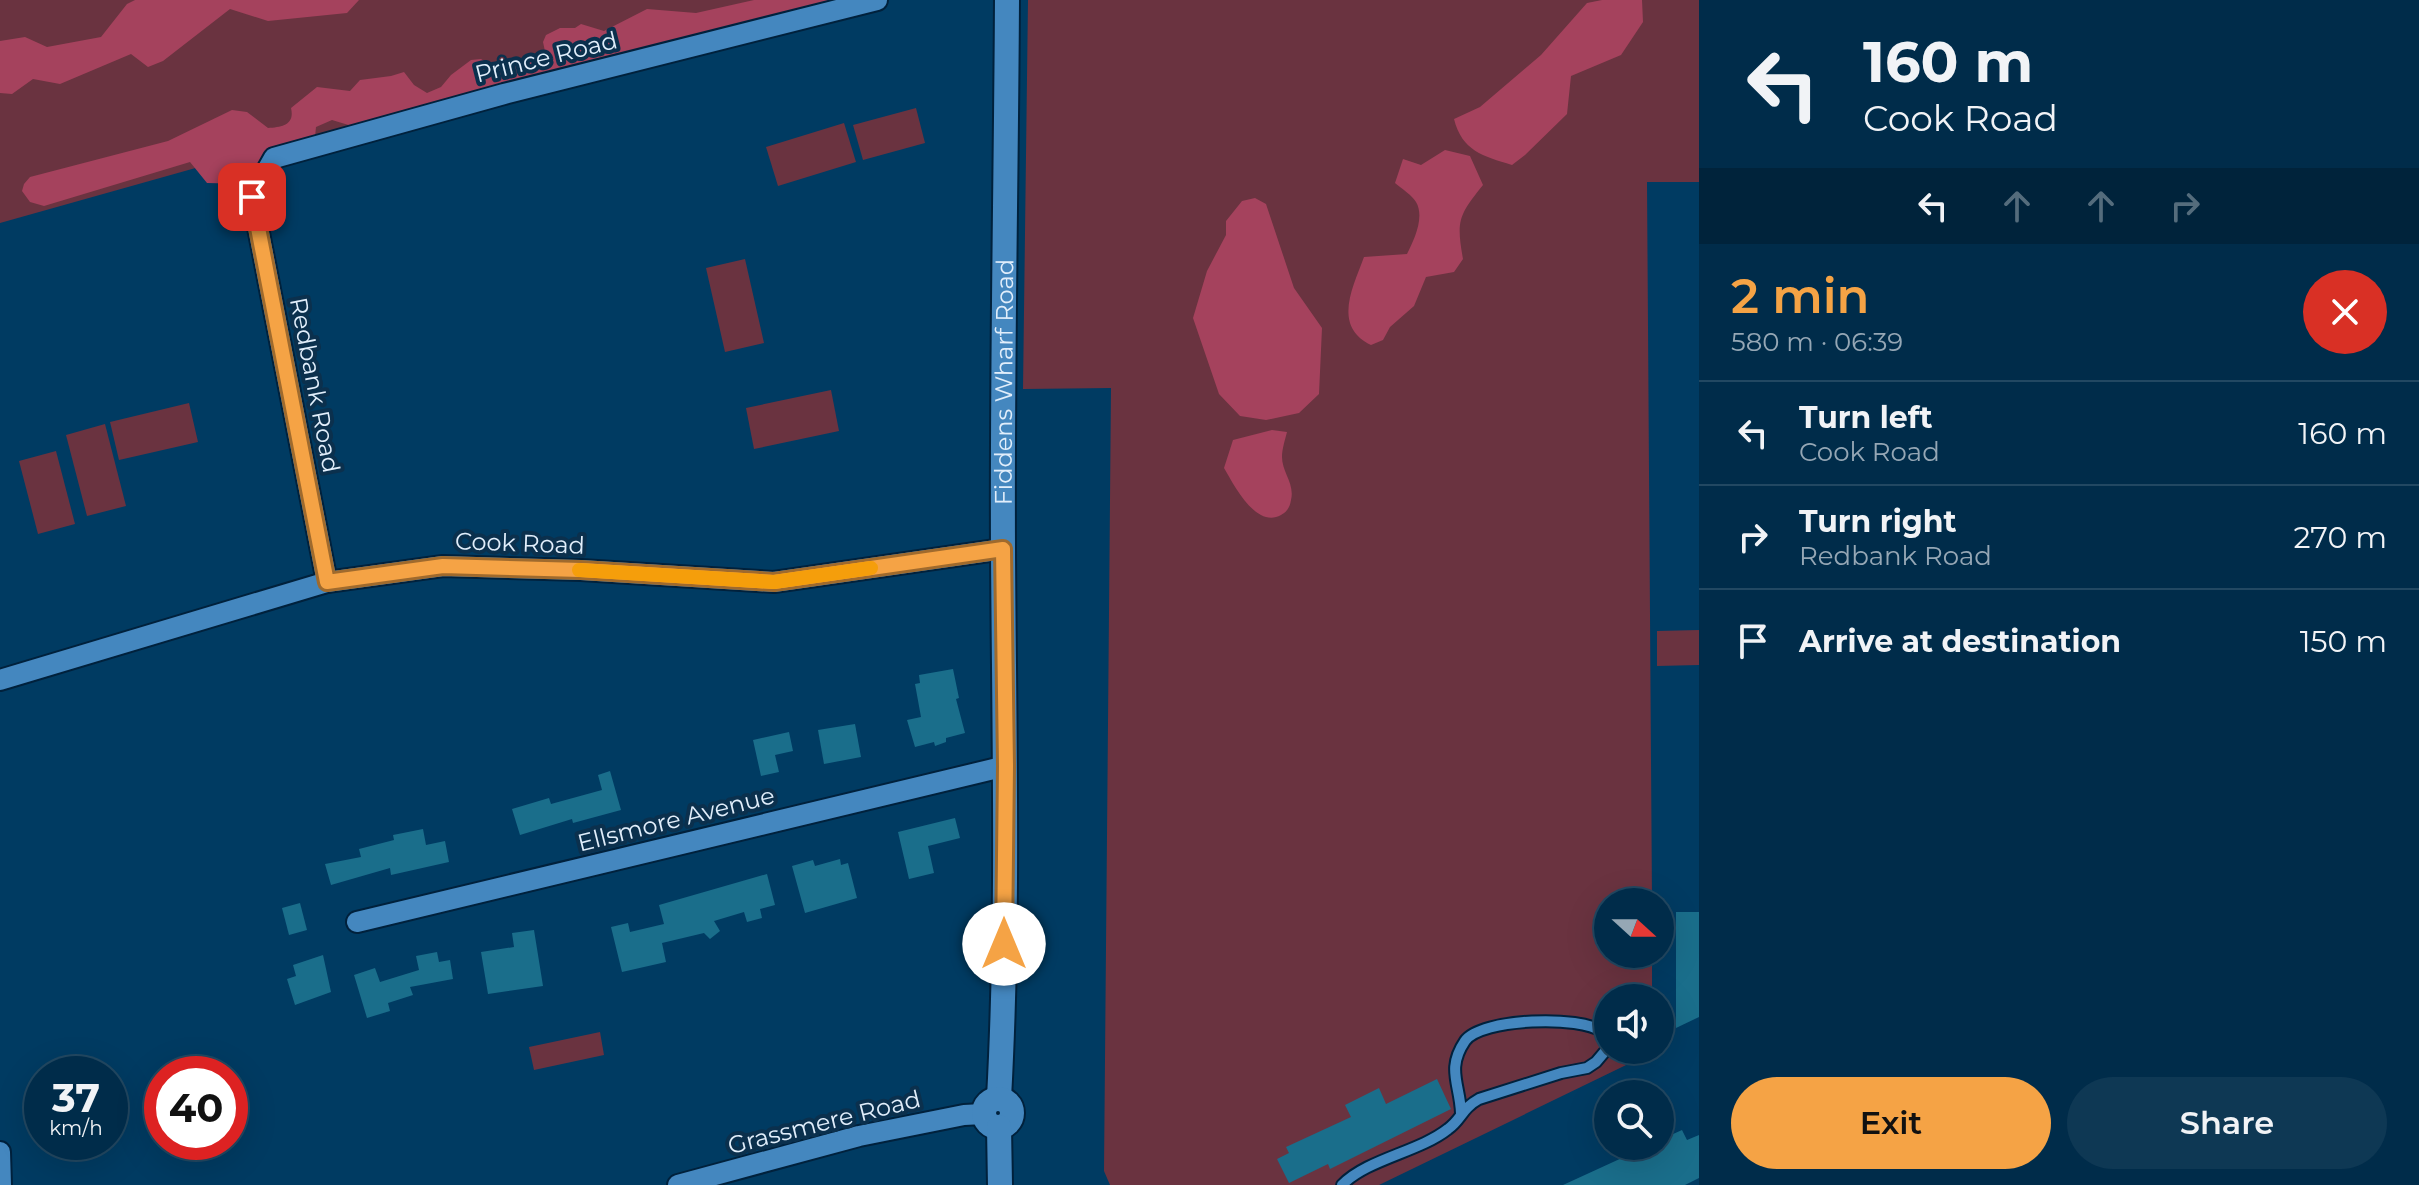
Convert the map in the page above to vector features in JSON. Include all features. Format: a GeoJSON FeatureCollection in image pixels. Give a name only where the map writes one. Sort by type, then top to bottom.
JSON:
{"type":"FeatureCollection","features":[{"type":"Feature","properties":{"kind":"street","name":"Prince Road"},"geometry":{"type":"LineString","coordinates":[[252,197],[274,158],[504,94],[877,0]]}},
{"type":"Feature","properties":{"kind":"street","name":"Fiddens Wharf Road"},"geometry":{"type":"LineString","coordinates":[[1000,1185],[994,1113],[1004,1004],[1007,0]]}},
{"type":"Feature","properties":{"kind":"street","name":"Redbank Road"},"geometry":{"type":"LineString","coordinates":[[252,197],[327,582]]}},
{"type":"Feature","properties":{"kind":"street","name":"Cook Road"},"geometry":{"type":"LineString","coordinates":[[0,680],[327,582],[443,566],[581,570],[774,582],[1003,549]]}},
{"type":"Feature","properties":{"kind":"street","name":"Ellsmore Avenue"},"geometry":{"type":"LineString","coordinates":[[357,922],[1006,766]]}},
{"type":"Feature","properties":{"kind":"street","name":"Grassmere Road"},"geometry":{"type":"LineString","coordinates":[[678,1185],[859,1136],[964,1115],[994,1113]]}},
{"type":"Feature","properties":{"kind":"street"},"geometry":{"type":"LineString","coordinates":[[0,1152],[1,1185]]}},
{"type":"Feature","properties":{"kind":"lane"},"geometry":{"type":"LineString","coordinates":[[1342,1185],[1357,1173],[1447,1130],[1468,1105],[1479,1099],[1587,1068],[1607,1049],[1606,1036],[1587,1024],[1550,1021],[1489,1027],[1474,1033],[1467,1038],[1454,1069],[1461,1113]]}},
{"type":"Feature","properties":{"kind":"shaded area"},"geometry":{"type":"Polygon","coordinates":[[[0,0],[838,0],[284,143],[0,223],[0,0]]]}},
{"type":"Feature","properties":{"kind":"shaded area"},"geometry":{"type":"Polygon","coordinates":[[[135,0],[359,0],[347,13],[268,21],[230,9],[163,61],[148,67],[131,54],[60,84],[33,79],[12,94],[0,93],[0,41],[25,37],[47,47],[101,37],[127,4],[135,0]]]}},
{"type":"Feature","properties":{"kind":"shaded area"},"geometry":{"type":"Polygon","coordinates":[[[754,0],[857,0],[365,130],[332,120],[316,127],[314,147],[276,149],[262,156],[247,184],[207,183],[190,162],[44,206],[30,202],[22,191],[30,177],[168,141],[232,110],[247,112],[268,128],[282,126],[291,118],[291,108],[317,87],[350,91],[360,80],[404,72],[414,85],[427,93],[441,87],[471,60],[481,59],[493,67],[546,56],[543,42],[546,35],[560,28],[575,28],[581,24],[604,31],[647,9],[696,13],[754,0]]]}},
{"type":"Feature","properties":{"kind":"shaded area"},"geometry":{"type":"Polygon","coordinates":[[[1028,0],[1699,0],[1699,182],[1647,182],[1652,888],[1594,888],[1594,968],[1652,968],[1652,984],[1594,984],[1594,1064],[1628,1064],[1379,1185],[1110,1185],[1104,1171],[1111,388],[1023,389],[1028,0]]]}},
{"type":"Feature","properties":{"kind":"shaded area"},"geometry":{"type":"Polygon","coordinates":[[[1642,0],[1643,22],[1621,55],[1571,76],[1567,114],[1512,165],[1483,155],[1468,145],[1454,119],[1480,107],[1541,55],[1587,3],[1642,0]]]}},
{"type":"Feature","properties":{"kind":"shaded area"},"geometry":{"type":"Polygon","coordinates":[[[916,108],[925,143],[863,160],[853,125],[916,108]]]}},
{"type":"Feature","properties":{"kind":"shaded area"},"geometry":{"type":"Polygon","coordinates":[[[844,123],[856,162],[778,186],[766,147],[844,123]]]}},
{"type":"Feature","properties":{"kind":"shaded area"},"geometry":{"type":"Polygon","coordinates":[[[1445,150],[1470,156],[1483,185],[1461,219],[1463,259],[1454,272],[1426,277],[1414,306],[1390,327],[1383,340],[1371,345],[1359,337],[1349,317],[1351,293],[1364,257],[1407,254],[1418,228],[1419,214],[1414,199],[1395,183],[1403,159],[1421,165],[1445,150]]]}},
{"type":"Feature","properties":{"kind":"shaded area"},"geometry":{"type":"Polygon","coordinates":[[[1255,198],[1266,204],[1294,288],[1322,328],[1319,394],[1299,413],[1266,420],[1240,416],[1219,394],[1193,318],[1207,271],[1226,235],[1226,221],[1242,201],[1255,198]]]}},
{"type":"Feature","properties":{"kind":"shaded area"},"geometry":{"type":"Polygon","coordinates":[[[745,259],[764,343],[725,352],[706,268],[745,259]]]}},
{"type":"Feature","properties":{"kind":"shaded area"},"geometry":{"type":"Polygon","coordinates":[[[831,390],[839,431],[754,449],[746,408],[831,390]]]}},
{"type":"Feature","properties":{"kind":"shaded area"},"geometry":{"type":"Polygon","coordinates":[[[189,403],[198,442],[119,460],[110,422],[189,403]]]}},
{"type":"Feature","properties":{"kind":"shaded area"},"geometry":{"type":"Polygon","coordinates":[[[105,424],[126,506],[87,516],[66,435],[105,424]]]}},
{"type":"Feature","properties":{"kind":"shaded area"},"geometry":{"type":"Polygon","coordinates":[[[1272,430],[1287,432],[1282,457],[1292,494],[1287,511],[1272,518],[1263,516],[1247,503],[1224,468],[1233,440],[1272,430]]]}},
{"type":"Feature","properties":{"kind":"shaded area"},"geometry":{"type":"Polygon","coordinates":[[[56,451],[75,524],[38,534],[19,461],[56,451]]]}},
{"type":"Feature","properties":{"kind":"shaded area"},"geometry":{"type":"Polygon","coordinates":[[[1699,630],[1699,665],[1657,666],[1657,631],[1699,630]]]}},
{"type":"Feature","properties":{"kind":"shaded area"},"geometry":{"type":"Polygon","coordinates":[[[600,1032],[604,1055],[534,1070],[529,1047],[600,1032]]]}},
{"type":"Feature","properties":{"kind":"building"},"geometry":{"type":"Polygon","coordinates":[[[953,669],[959,698],[956,699],[965,733],[946,738],[946,742],[935,746],[934,742],[915,747],[907,720],[921,717],[915,684],[920,683],[919,675],[953,669]]]}},
{"type":"Feature","properties":{"kind":"building"},"geometry":{"type":"Polygon","coordinates":[[[855,724],[861,757],[824,764],[818,730],[855,724]]]}},
{"type":"Feature","properties":{"kind":"building"},"geometry":{"type":"Polygon","coordinates":[[[789,732],[793,751],[775,755],[779,772],[761,776],[753,740],[789,732]]]}},
{"type":"Feature","properties":{"kind":"building"},"geometry":{"type":"Polygon","coordinates":[[[610,771],[621,810],[573,823],[572,819],[520,835],[512,809],[549,798],[551,804],[602,790],[598,775],[610,771]]]}},
{"type":"Feature","properties":{"kind":"building"},"geometry":{"type":"Polygon","coordinates":[[[955,818],[960,838],[928,846],[934,873],[909,879],[898,832],[955,818]]]}},
{"type":"Feature","properties":{"kind":"building"},"geometry":{"type":"Polygon","coordinates":[[[423,829],[426,845],[445,841],[449,862],[391,875],[390,868],[331,885],[325,864],[361,857],[359,849],[394,840],[393,835],[423,829]]]}},
{"type":"Feature","properties":{"kind":"building"},"geometry":{"type":"Polygon","coordinates":[[[840,859],[841,865],[848,863],[857,898],[805,913],[792,866],[813,860],[815,866],[840,859]]]}},
{"type":"Feature","properties":{"kind":"building"},"geometry":{"type":"Polygon","coordinates":[[[767,874],[775,905],[760,909],[762,918],[747,922],[744,912],[714,921],[720,931],[710,939],[704,933],[662,943],[666,962],[622,972],[611,927],[628,923],[630,932],[664,924],[659,905],[767,874]]]}},
{"type":"Feature","properties":{"kind":"building"},"geometry":{"type":"Polygon","coordinates":[[[300,903],[307,930],[289,935],[282,908],[300,903]]]}},
{"type":"Feature","properties":{"kind":"building"},"geometry":{"type":"Polygon","coordinates":[[[1676,912],[1699,912],[1699,1017],[1676,1028],[1676,912]]]}},
{"type":"Feature","properties":{"kind":"building"},"geometry":{"type":"Polygon","coordinates":[[[534,930],[543,986],[488,994],[481,952],[514,947],[512,933],[534,930]]]}},
{"type":"Feature","properties":{"kind":"building"},"geometry":{"type":"Polygon","coordinates":[[[437,952],[439,962],[450,960],[453,979],[410,987],[413,995],[388,1003],[390,1011],[367,1018],[354,975],[375,968],[380,982],[419,970],[416,956],[437,952]]]}},
{"type":"Feature","properties":{"kind":"building"},"geometry":{"type":"Polygon","coordinates":[[[323,955],[331,992],[295,1005],[287,979],[296,976],[293,965],[323,955]]]}},
{"type":"Feature","properties":{"kind":"building"},"geometry":{"type":"Polygon","coordinates":[[[1437,1079],[1451,1109],[1330,1169],[1328,1164],[1289,1183],[1277,1159],[1289,1153],[1286,1147],[1351,1117],[1345,1105],[1379,1088],[1386,1104],[1437,1079]]]}},
{"type":"Feature","properties":{"kind":"building"},"geometry":{"type":"Polygon","coordinates":[[[1682,1130],[1687,1140],[1699,1135],[1699,1178],[1685,1185],[1563,1185],[1617,1160],[1674,1160],[1674,1134],[1682,1130]]]}},
{"type":"Feature","properties":{"kind":"slow traffic"},"geometry":{"type":"LineString","coordinates":[[579,570],[774,582],[871,568]]}},
{"type":"Feature","properties":{"kind":"route"},"geometry":{"type":"LineString","coordinates":[[252,197],[327,582],[443,566],[581,570],[774,582],[1003,549],[1006,766],[1004,944]]}}]}
